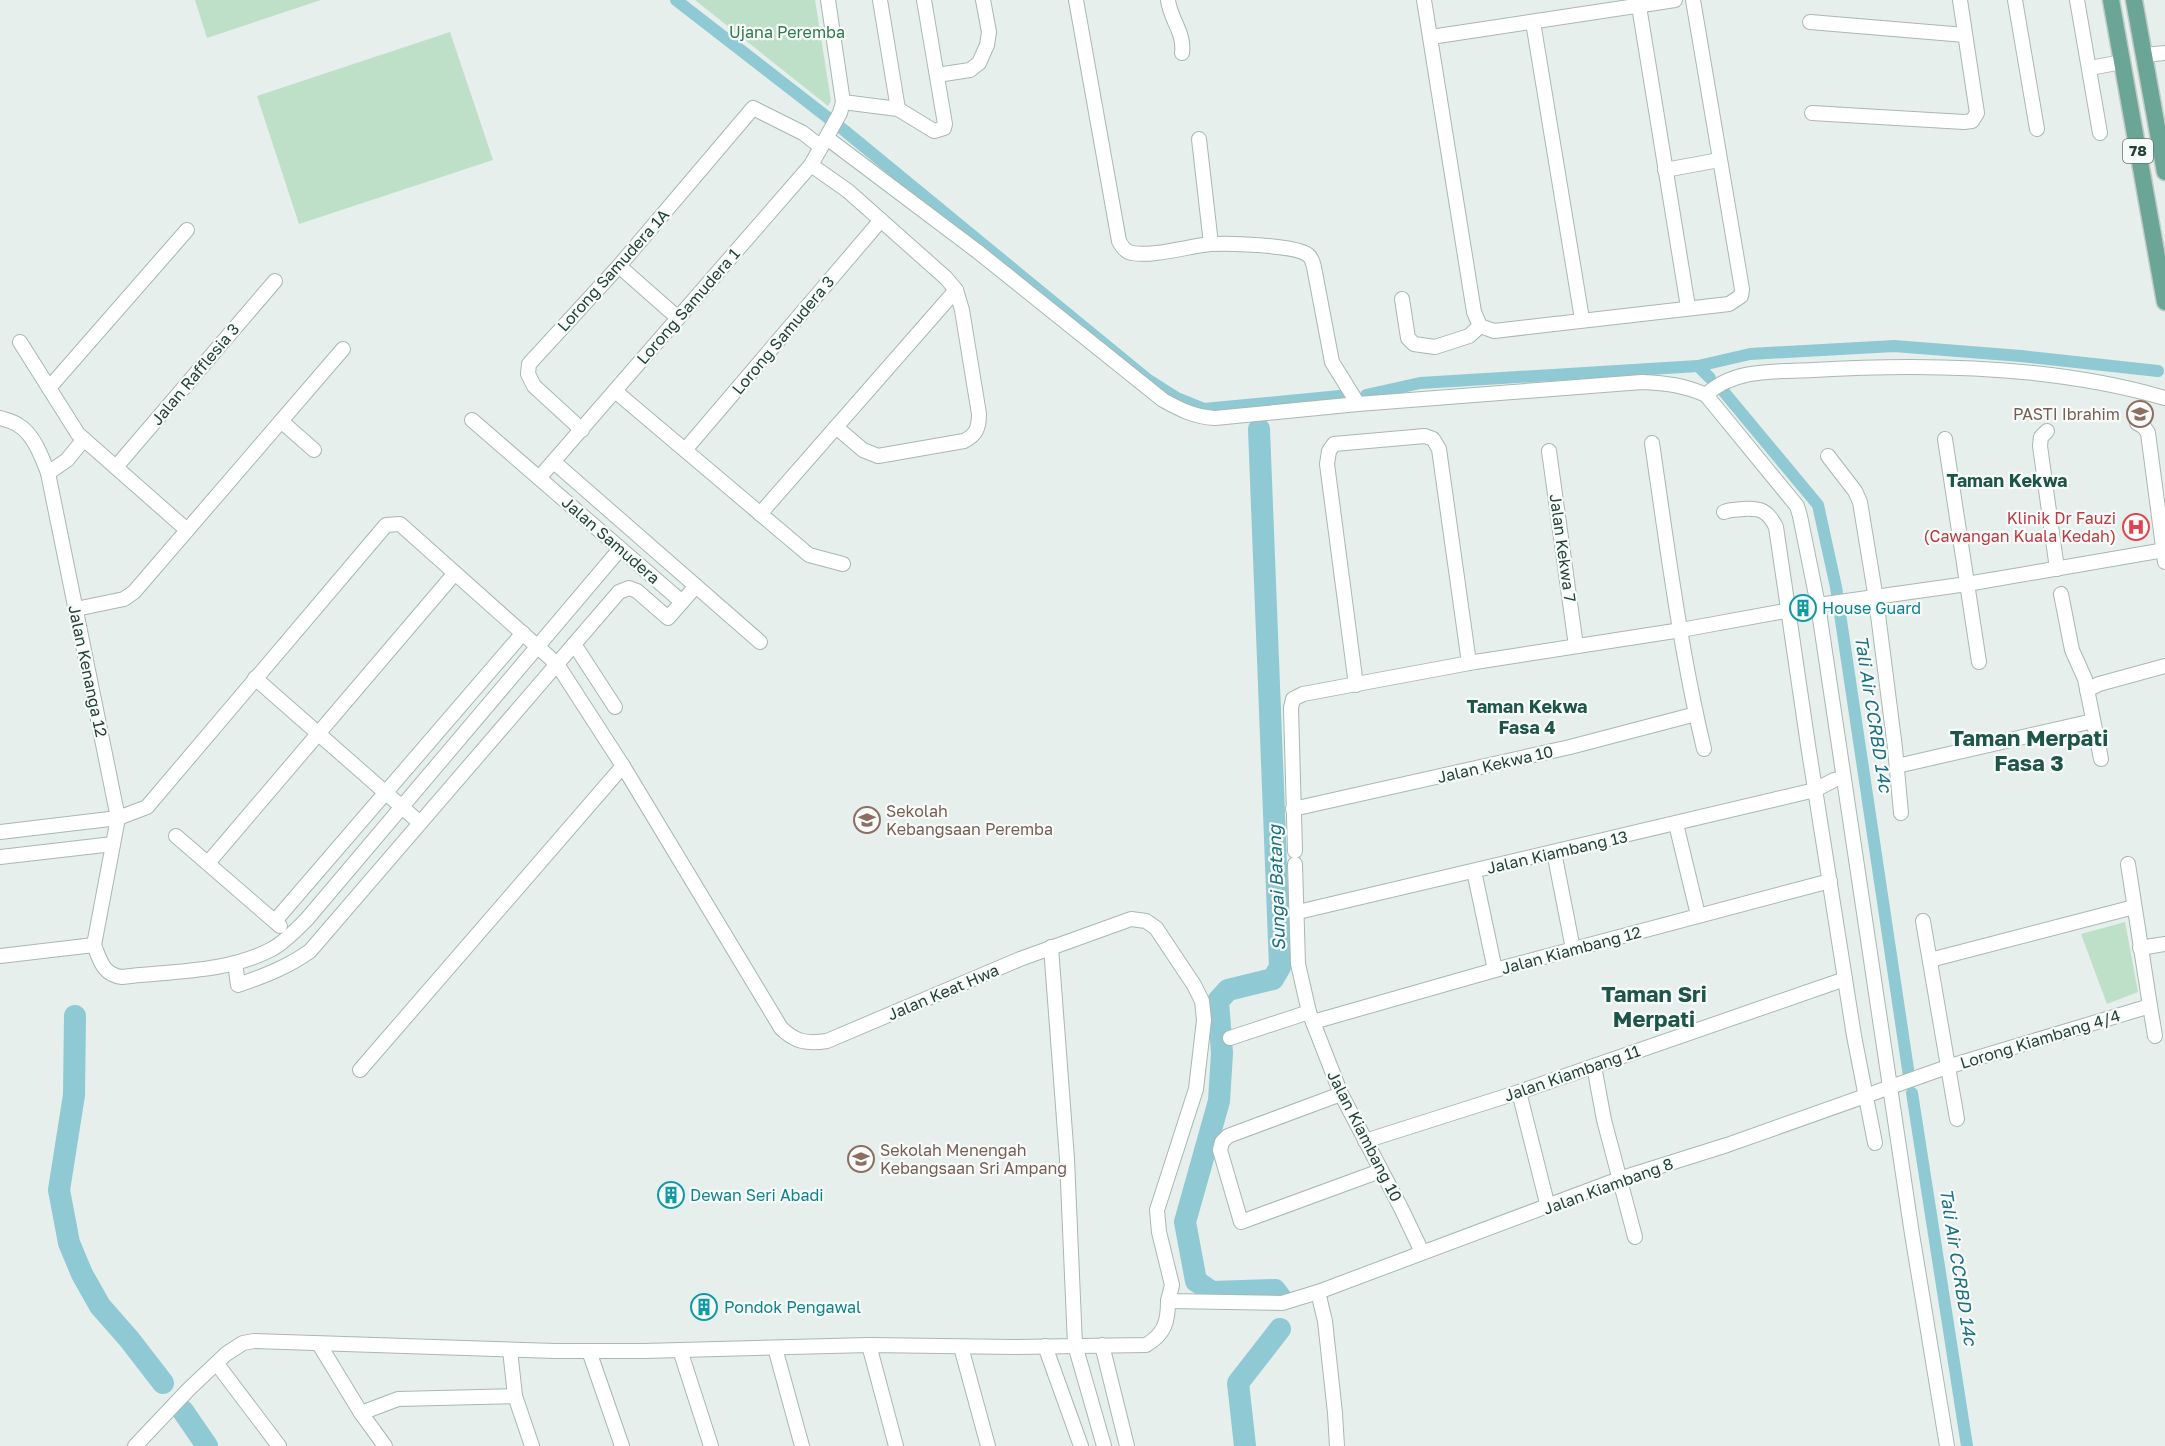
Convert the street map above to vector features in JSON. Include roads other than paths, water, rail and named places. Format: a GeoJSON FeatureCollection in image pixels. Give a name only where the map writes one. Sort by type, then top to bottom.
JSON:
{"type":"FeatureCollection","features":[{"type":"Feature","properties":{"kind":"main road","name":"78"},"geometry":{"type":"LineString","coordinates":[[2111,0],[2165,302]]}},
{"type":"Feature","properties":{"kind":"main road","name":"78"},"geometry":{"type":"LineString","coordinates":[[2134,0],[2165,172]]}},
{"type":"Feature","properties":{"kind":"street"},"geometry":{"type":"LineString","coordinates":[[828,0],[842,108],[898,109],[934,131],[942,130],[945,124],[924,0]]}},
{"type":"Feature","properties":{"kind":"street"},"geometry":{"type":"LineString","coordinates":[[880,0],[898,109]]}},
{"type":"Feature","properties":{"kind":"street"},"geometry":{"type":"LineString","coordinates":[[937,75],[970,70],[979,63],[987,45],[989,32],[983,0]]}},
{"type":"Feature","properties":{"kind":"street"},"geometry":{"type":"LineString","coordinates":[[1076,0],[1119,241],[1126,251],[1136,253],[1211,244],[1261,246],[1304,253],[1309,256],[1314,267],[1332,362],[1358,404]]}},
{"type":"Feature","properties":{"kind":"street"},"geometry":{"type":"LineString","coordinates":[[1168,0],[1182,35],[1182,53]]}},
{"type":"Feature","properties":{"kind":"street"},"geometry":{"type":"LineString","coordinates":[[1424,0],[1474,312],[1480,326],[1494,331],[1729,303],[1741,296],[1742,289],[1693,0]]}},
{"type":"Feature","properties":{"kind":"street"},"geometry":{"type":"LineString","coordinates":[[1431,38],[1638,3],[1675,0]]}},
{"type":"Feature","properties":{"kind":"street"},"geometry":{"type":"LineString","coordinates":[[1812,112],[1965,123],[1972,120],[1977,112],[1959,0]]}},
{"type":"Feature","properties":{"kind":"street"},"geometry":{"type":"LineString","coordinates":[[2015,0],[2037,129]]}},
{"type":"Feature","properties":{"kind":"street"},"geometry":{"type":"LineString","coordinates":[[2077,0],[2100,133]]}},
{"type":"Feature","properties":{"kind":"street"},"geometry":{"type":"LineString","coordinates":[[1638,3],[1689,307]]}},
{"type":"Feature","properties":{"kind":"street"},"geometry":{"type":"LineString","coordinates":[[1533,22],[1582,319]]}},
{"type":"Feature","properties":{"kind":"street"},"geometry":{"type":"LineString","coordinates":[[1810,22],[1965,35]]}},
{"type":"Feature","properties":{"kind":"street"},"geometry":{"type":"LineString","coordinates":[[2144,55],[2165,53]]}},
{"type":"Feature","properties":{"kind":"street"},"geometry":{"type":"LineString","coordinates":[[2090,68],[2122,62]]}},
{"type":"Feature","properties":{"kind":"street","name":"Lorong Samudera 1A"},"geometry":{"type":"LineString","coordinates":[[582,430],[534,386],[528,374],[529,364],[619,266],[753,108],[802,134],[826,138]]}},
{"type":"Feature","properties":{"kind":"street","name":"Lorong Samudera 1"},"geometry":{"type":"LineString","coordinates":[[539,478],[811,165],[842,108]]}},
{"type":"Feature","properties":{"kind":"street"},"geometry":{"type":"LineString","coordinates":[[826,138],[977,252],[1163,400],[1182,411],[1199,417],[1215,418],[1358,404],[1642,382],[1673,384],[1706,395],[1797,506],[1824,605],[1843,778],[1947,1446]]}},
{"type":"Feature","properties":{"kind":"street"},"geometry":{"type":"LineString","coordinates":[[1199,139],[1211,244]]}},
{"type":"Feature","properties":{"kind":"street"},"geometry":{"type":"LineString","coordinates":[[1665,171],[1719,160]]}},
{"type":"Feature","properties":{"kind":"street"},"geometry":{"type":"LineString","coordinates":[[811,165],[881,220],[946,278],[956,290],[962,310],[979,414],[979,424],[972,437],[964,441],[878,456],[863,450],[836,427]]}},
{"type":"Feature","properties":{"kind":"street","name":"Lorong Samudera 3"},"geometry":{"type":"LineString","coordinates":[[685,450],[881,220]]}},
{"type":"Feature","properties":{"kind":"street"},"geometry":{"type":"LineString","coordinates":[[49,388],[187,230]]}},
{"type":"Feature","properties":{"kind":"street"},"geometry":{"type":"LineString","coordinates":[[619,266],[678,318]]}},
{"type":"Feature","properties":{"kind":"street","name":"Jalan Rafflesia 3"},"geometry":{"type":"LineString","coordinates":[[116,467],[274,281]]}},
{"type":"Feature","properties":{"kind":"street"},"geometry":{"type":"LineString","coordinates":[[759,513],[956,290]]}},
{"type":"Feature","properties":{"kind":"street"},"geometry":{"type":"LineString","coordinates":[[1402,299],[1408,338],[1414,344],[1435,347],[1469,336],[1480,326]]}},
{"type":"Feature","properties":{"kind":"street"},"geometry":{"type":"LineString","coordinates":[[20,342],[74,429],[187,530]]}},
{"type":"Feature","properties":{"kind":"street"},"geometry":{"type":"LineString","coordinates":[[76,609],[124,599],[134,592],[343,349]]}},
{"type":"Feature","properties":{"kind":"street"},"geometry":{"type":"LineString","coordinates":[[1706,395],[1715,386],[1739,375],[1864,367],[1934,366],[2065,377],[2165,398]]}},
{"type":"Feature","properties":{"kind":"street"},"geometry":{"type":"LineString","coordinates":[[615,391],[809,555],[843,564]]}},
{"type":"Feature","properties":{"kind":"street","name":"Jalan Kenanga 12"},"geometry":{"type":"LineString","coordinates":[[0,418],[20,425],[44,461],[48,473],[118,818],[94,945]]}},
{"type":"Feature","properties":{"kind":"street","name":"Jalan Samudera"},"geometry":{"type":"LineString","coordinates":[[472,420],[682,602]]}},
{"type":"Feature","properties":{"kind":"street"},"geometry":{"type":"LineString","coordinates":[[281,421],[314,450]]}},
{"type":"Feature","properties":{"kind":"street"},"geometry":{"type":"LineString","coordinates":[[1469,663],[1439,449],[1433,439],[1425,436],[1335,444],[1329,451],[1327,464],[1356,685],[1469,663],[1681,630],[1788,610],[1876,599],[2164,554],[2148,433],[2137,423]]}},
{"type":"Feature","properties":{"kind":"street"},"geometry":{"type":"LineString","coordinates":[[2047,431],[2041,437],[2040,446],[2057,569]]}},
{"type":"Feature","properties":{"kind":"street"},"geometry":{"type":"LineString","coordinates":[[48,473],[67,460],[84,439]]}},
{"type":"Feature","properties":{"kind":"street"},"geometry":{"type":"LineString","coordinates":[[1945,439],[1979,662]]}},
{"type":"Feature","properties":{"kind":"street"},"geometry":{"type":"LineString","coordinates":[[1652,443],[1681,630],[1704,749]]}},
{"type":"Feature","properties":{"kind":"street","name":"Jalan Kekwa 7"},"geometry":{"type":"LineString","coordinates":[[1549,451],[1576,646]]}},
{"type":"Feature","properties":{"kind":"street"},"geometry":{"type":"LineString","coordinates":[[1828,456],[1855,491],[1860,502],[1876,599],[1901,813]]}},
{"type":"Feature","properties":{"kind":"street"},"geometry":{"type":"LineString","coordinates":[[554,462],[760,642]]}},
{"type":"Feature","properties":{"kind":"street"},"geometry":{"type":"LineString","coordinates":[[1724,513],[1730,510],[1762,509],[1770,515],[1776,527],[1845,979],[1875,1143]]}},
{"type":"Feature","properties":{"kind":"street","name":"Jalan Keat Hwa"},"geometry":{"type":"LineString","coordinates":[[0,832],[118,818],[147,807],[387,525],[399,524],[557,664],[623,766],[781,1028],[789,1036],[812,1043],[827,1041],[1051,947],[1131,919],[1146,921],[1156,928],[1202,1001],[1204,1020],[1196,1089],[1158,1210],[1159,1232],[1172,1285],[1168,1301],[1168,1319],[1156,1339],[1146,1345],[961,1347],[869,1345],[590,1351],[254,1341],[243,1343],[226,1354],[135,1446]]}},
{"type":"Feature","properties":{"kind":"street"},"geometry":{"type":"LineString","coordinates":[[0,957],[94,945],[106,971],[116,976],[214,967],[235,963],[273,948],[307,919],[620,549]]}},
{"type":"Feature","properties":{"kind":"street"},"geometry":{"type":"LineString","coordinates":[[208,863],[455,573]]}},
{"type":"Feature","properties":{"kind":"street"},"geometry":{"type":"LineString","coordinates":[[235,963],[238,985],[296,962],[310,951],[619,592],[629,588],[637,591],[668,618],[696,586]]}},
{"type":"Feature","properties":{"kind":"street"},"geometry":{"type":"LineString","coordinates":[[2061,594],[2072,650],[2082,669],[2101,759]]}},
{"type":"Feature","properties":{"kind":"street"},"geometry":{"type":"LineString","coordinates":[[275,921],[387,794],[523,633]]}},
{"type":"Feature","properties":{"kind":"street"},"geometry":{"type":"LineString","coordinates":[[574,644],[615,707]]}},
{"type":"Feature","properties":{"kind":"street"},"geometry":{"type":"LineString","coordinates":[[2087,690],[2099,684],[2165,666]]}},
{"type":"Feature","properties":{"kind":"street"},"geometry":{"type":"LineString","coordinates":[[255,678],[419,822]]}},
{"type":"Feature","properties":{"kind":"street","name":"Jalan Kiambang 10"},"geometry":{"type":"LineString","coordinates":[[1356,685],[1303,694],[1293,699],[1291,708],[1298,964],[1311,1017],[1341,1094],[1422,1252]]}},
{"type":"Feature","properties":{"kind":"street","name":"Jalan Kekwa 10"},"geometry":{"type":"LineString","coordinates":[[1293,809],[1570,747],[1696,714]]}},
{"type":"Feature","properties":{"kind":"street"},"geometry":{"type":"LineString","coordinates":[[1897,766],[2093,721]]}},
{"type":"Feature","properties":{"kind":"street"},"geometry":{"type":"LineString","coordinates":[[360,1070],[623,766]]}},
{"type":"Feature","properties":{"kind":"street","name":"Jalan Kiambang 13"},"geometry":{"type":"LineString","coordinates":[[1298,912],[1815,790],[1843,778]]}},
{"type":"Feature","properties":{"kind":"street"},"geometry":{"type":"LineString","coordinates":[[1676,824],[1698,915]]}},
{"type":"Feature","properties":{"kind":"street"},"geometry":{"type":"LineString","coordinates":[[176,836],[291,935]]}},
{"type":"Feature","properties":{"kind":"street"},"geometry":{"type":"LineString","coordinates":[[0,856],[113,844]]}},
{"type":"Feature","properties":{"kind":"street"},"geometry":{"type":"LineString","coordinates":[[1554,852],[1573,949]]}},
{"type":"Feature","properties":{"kind":"street"},"geometry":{"type":"LineString","coordinates":[[2128,864],[2155,1036]]}},
{"type":"Feature","properties":{"kind":"street"},"geometry":{"type":"LineString","coordinates":[[1474,871],[1495,970]]}},
{"type":"Feature","properties":{"kind":"street","name":"Jalan Kiambang 12"},"geometry":{"type":"LineString","coordinates":[[1230,1038],[1830,881]]}},
{"type":"Feature","properties":{"kind":"street"},"geometry":{"type":"LineString","coordinates":[[1930,960],[2134,907]]}},
{"type":"Feature","properties":{"kind":"street"},"geometry":{"type":"LineString","coordinates":[[1923,921],[1957,1119]]}},
{"type":"Feature","properties":{"kind":"street"},"geometry":{"type":"LineString","coordinates":[[2140,948],[2165,944]]}},
{"type":"Feature","properties":{"kind":"street"},"geometry":{"type":"LineString","coordinates":[[1051,947],[1065,1127],[1075,1345],[1102,1441],[1122,1430]]}},
{"type":"Feature","properties":{"kind":"street","name":"Jalan Kiambang 11"},"geometry":{"type":"LineString","coordinates":[[1365,1141],[1519,1092],[1845,979]]}},
{"type":"Feature","properties":{"kind":"street","name":"Lorong Kiambang 4/4"},"geometry":{"type":"LineString","coordinates":[[1915,1078],[2150,1006]]}},
{"type":"Feature","properties":{"kind":"street"},"geometry":{"type":"LineString","coordinates":[[1594,1066],[1604,1120],[1635,1237]]}},
{"type":"Feature","properties":{"kind":"street","name":"Jalan Kiambang 8"},"geometry":{"type":"LineString","coordinates":[[1168,1301],[1282,1303],[1318,1292],[1619,1179],[1727,1145],[1915,1078]]}},
{"type":"Feature","properties":{"kind":"street"},"geometry":{"type":"LineString","coordinates":[[1519,1092],[1548,1207]]}},
{"type":"Feature","properties":{"kind":"street"},"geometry":{"type":"LineString","coordinates":[[1341,1094],[1228,1136],[1222,1142],[1220,1150],[1241,1222],[1380,1172]]}},
{"type":"Feature","properties":{"kind":"street"},"geometry":{"type":"LineString","coordinates":[[1318,1292],[1324,1315],[1337,1446]]}},
{"type":"Feature","properties":{"kind":"street"},"geometry":{"type":"LineString","coordinates":[[319,1344],[361,1413],[385,1446]]}},
{"type":"Feature","properties":{"kind":"street"},"geometry":{"type":"LineString","coordinates":[[869,1345],[896,1446]]}},
{"type":"Feature","properties":{"kind":"street"},"geometry":{"type":"LineString","coordinates":[[1102,1345],[1127,1446]]}},
{"type":"Feature","properties":{"kind":"street"},"geometry":{"type":"LineString","coordinates":[[1045,1346],[1081,1446]]}},
{"type":"Feature","properties":{"kind":"street"},"geometry":{"type":"LineString","coordinates":[[961,1347],[988,1446]]}},
{"type":"Feature","properties":{"kind":"street"},"geometry":{"type":"LineString","coordinates":[[775,1348],[802,1446]]}},
{"type":"Feature","properties":{"kind":"street"},"geometry":{"type":"LineString","coordinates":[[510,1350],[515,1396],[532,1446]]}},
{"type":"Feature","properties":{"kind":"street"},"geometry":{"type":"LineString","coordinates":[[680,1350],[711,1446]]}},
{"type":"Feature","properties":{"kind":"street"},"geometry":{"type":"LineString","coordinates":[[590,1351],[622,1446]]}},
{"type":"Feature","properties":{"kind":"street"},"geometry":{"type":"LineString","coordinates":[[217,1364],[279,1446]]}},
{"type":"Feature","properties":{"kind":"street"},"geometry":{"type":"LineString","coordinates":[[361,1413],[398,1399],[515,1396]]}},
{"type":"Feature","properties":{"kind":"waterway"},"geometry":{"type":"LineString","coordinates":[[676,0],[845,131],[1147,379],[1177,398],[1204,409],[1340,396]]}},
{"type":"Feature","properties":{"kind":"waterway"},"geometry":{"type":"LineString","coordinates":[[1366,395],[1420,383],[1698,366],[1750,354],[1894,346],[2021,356],[2158,371]]}},
{"type":"Feature","properties":{"kind":"waterway","name":"Tali Air CCRBD 14c"},"geometry":{"type":"LineString","coordinates":[[1698,366],[1710,378]]}},
{"type":"Feature","properties":{"kind":"waterway","name":"Tali Air CCRBD 14c"},"geometry":{"type":"LineString","coordinates":[[1724,392],[1818,505],[1836,587],[1909,1076]]}},
{"type":"Feature","properties":{"kind":"waterway","name":"Sungai Batang"},"geometry":{"type":"LineString","coordinates":[[1259,429],[1280,967],[1273,979],[1228,990],[1218,1001],[1222,1053],[1219,1101],[1185,1222],[1196,1281],[1212,1292],[1275,1290],[1281,1298]]}},
{"type":"Feature","properties":{"kind":"waterway"},"geometry":{"type":"LineString","coordinates":[[75,1016],[74,1095],[59,1190],[69,1243],[82,1274],[100,1306],[163,1383]]}},
{"type":"Feature","properties":{"kind":"waterway","name":"Tali Air CCRBD 14c"},"geometry":{"type":"LineString","coordinates":[[1912,1093],[1967,1446]]}},
{"type":"Feature","properties":{"kind":"waterway","name":"Sungai Batang"},"geometry":{"type":"LineString","coordinates":[[1245,1446],[1238,1383],[1280,1329]]}},
{"type":"Feature","properties":{"kind":"waterway"},"geometry":{"type":"LineString","coordinates":[[183,1411],[207,1446]]}},
{"type":"Feature","properties":{"kind":"place","name":"PASTI Ibrahim"},"geometry":{"type":"Point","coordinates":[2140,414]}},
{"type":"Feature","properties":{"kind":"place","name":"Klinik Dr Fauzi (Cawangan Kuala Kedah)"},"geometry":{"type":"Point","coordinates":[2136,527]}},
{"type":"Feature","properties":{"kind":"place","name":"House Guard"},"geometry":{"type":"Point","coordinates":[1803,608]}},
{"type":"Feature","properties":{"kind":"place","name":"Sekolah Kebangsaan Peremba"},"geometry":{"type":"Point","coordinates":[867,820]}},
{"type":"Feature","properties":{"kind":"place","name":"Sekolah Menengah Kebangsaan Sri Ampang"},"geometry":{"type":"Point","coordinates":[861,1159]}},
{"type":"Feature","properties":{"kind":"place","name":"Dewan Seri Abadi"},"geometry":{"type":"Point","coordinates":[671,1195]}},
{"type":"Feature","properties":{"kind":"place","name":"Pondok Pengawal"},"geometry":{"type":"Point","coordinates":[704,1307]}},
{"type":"Feature","properties":{"kind":"district","name":"Taman Kekwa"},"geometry":{"type":"Point","coordinates":[2007,481]}},
{"type":"Feature","properties":{"kind":"district","name":"Taman Kekwa Fasa 4"},"geometry":{"type":"Point","coordinates":[1527,717]}},
{"type":"Feature","properties":{"kind":"district","name":"Taman Merpati Fasa 3"},"geometry":{"type":"Point","coordinates":[2029,750]}},
{"type":"Feature","properties":{"kind":"district","name":"Taman Sri Merpati"},"geometry":{"type":"Point","coordinates":[1654,1006]}},
{"type":"Feature","properties":{"kind":"park label","name":"Ujana Peremba"},"geometry":{"type":"Point","coordinates":[787,32]}}]}
